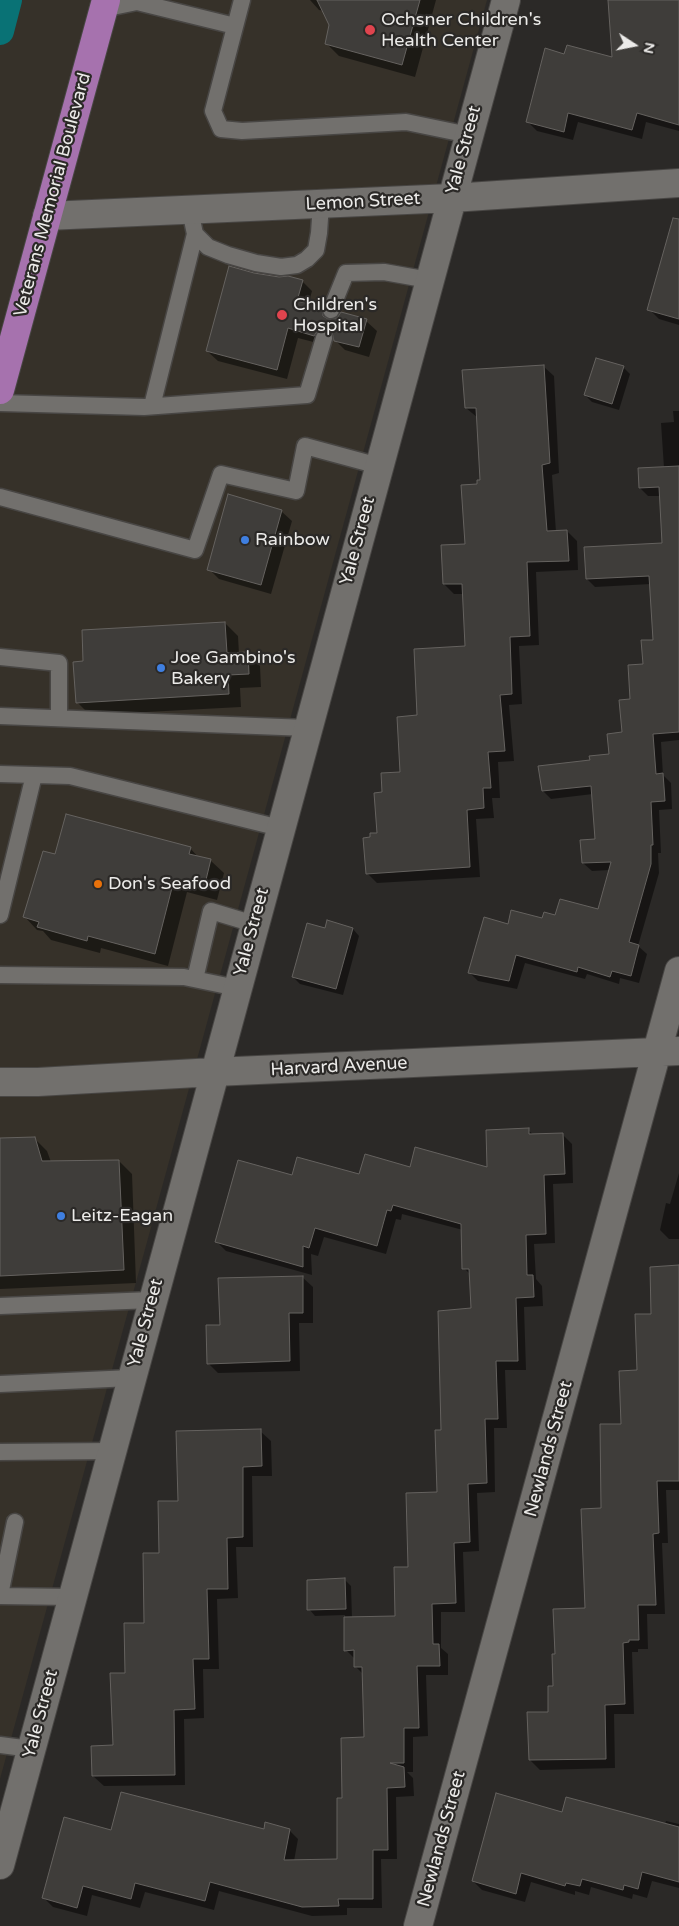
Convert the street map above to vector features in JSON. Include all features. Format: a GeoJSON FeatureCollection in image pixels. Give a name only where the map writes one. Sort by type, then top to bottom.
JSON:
{"type":"FeatureCollection","features":[{"type":"Feature","properties":{"kind":"main road","name":"Veterans Memorial Boulevard"},"geometry":{"type":"LineString","coordinates":[[0,390],[104,5]]}},
{"type":"Feature","properties":{"kind":"street","name":"Yale Street"},"geometry":{"type":"LineString","coordinates":[[0,1865],[506,0]]}},
{"type":"Feature","properties":{"kind":"street","name":"Lemon Street"},"geometry":{"type":"LineString","coordinates":[[47,216],[192,222],[321,204],[452,198],[679,183]]}},
{"type":"Feature","properties":{"kind":"street","name":"Newlands Street"},"geometry":{"type":"LineString","coordinates":[[418,1926],[668,1052],[679,971]]}},
{"type":"Feature","properties":{"kind":"street","name":"Harvard Avenue"},"geometry":{"type":"LineString","coordinates":[[0,1082],[38,1082],[214,1072],[668,1052]]}},
{"type":"Feature","properties":{"kind":"lane"},"geometry":{"type":"LineString","coordinates":[[242,0],[213,112],[221,129],[242,132],[406,122],[469,135]]}},
{"type":"Feature","properties":{"kind":"lane"},"geometry":{"type":"LineString","coordinates":[[104,5],[137,2],[236,26]]}},
{"type":"Feature","properties":{"kind":"lane"},"geometry":{"type":"LineString","coordinates":[[192,222],[208,247],[256,264],[281,267],[296,266],[316,250],[321,204]]}},
{"type":"Feature","properties":{"kind":"lane"},"geometry":{"type":"LineString","coordinates":[[152,406],[192,222]]}},
{"type":"Feature","properties":{"kind":"lane"},"geometry":{"type":"LineString","coordinates":[[331,310],[346,273],[384,272],[429,280]]}},
{"type":"Feature","properties":{"kind":"lane"},"geometry":{"type":"LineString","coordinates":[[0,403],[152,406],[307,395],[324,338]]}},
{"type":"Feature","properties":{"kind":"lane"},"geometry":{"type":"LineString","coordinates":[[0,498],[196,550],[221,474],[296,491],[305,446],[379,466]]}},
{"type":"Feature","properties":{"kind":"lane"},"geometry":{"type":"LineString","coordinates":[[0,657],[59,663],[59,718]]}},
{"type":"Feature","properties":{"kind":"lane"},"geometry":{"type":"LineString","coordinates":[[0,716],[308,728]]}},
{"type":"Feature","properties":{"kind":"lane"},"geometry":{"type":"LineString","coordinates":[[0,774],[70,776],[280,828]]}},
{"type":"Feature","properties":{"kind":"lane"},"geometry":{"type":"LineString","coordinates":[[0,915],[34,775]]}},
{"type":"Feature","properties":{"kind":"lane"},"geometry":{"type":"LineString","coordinates":[[195,979],[211,911],[254,924]]}},
{"type":"Feature","properties":{"kind":"lane"},"geometry":{"type":"LineString","coordinates":[[0,976],[184,977],[237,988]]}},
{"type":"Feature","properties":{"kind":"lane"},"geometry":{"type":"LineString","coordinates":[[0,1306],[152,1300]]}},
{"type":"Feature","properties":{"kind":"lane"},"geometry":{"type":"LineString","coordinates":[[0,1384],[131,1378]]}},
{"type":"Feature","properties":{"kind":"lane"},"geometry":{"type":"LineString","coordinates":[[0,1452],[112,1451]]}},
{"type":"Feature","properties":{"kind":"lane"},"geometry":{"type":"LineString","coordinates":[[15,1522],[0,1596],[72,1598]]}},
{"type":"Feature","properties":{"kind":"lane"},"geometry":{"type":"LineString","coordinates":[[0,1745],[31,1749]]}},
{"type":"Feature","properties":{"kind":"shaded area"},"geometry":{"type":"Polygon","coordinates":[[[0,0],[487,0],[0,1779],[0,0]]]}},
{"type":"Feature","properties":{"kind":"building","name":"Ochsner Children's Health Center"},"geometry":{"type":"Polygon","coordinates":[[[317,0],[420,0],[402,65],[325,44],[329,25],[317,0]]]}},
{"type":"Feature","properties":{"kind":"building"},"geometry":{"type":"Polygon","coordinates":[[[608,0],[679,0],[679,125],[637,113],[632,130],[568,113],[564,132],[526,122],[545,48],[564,54],[567,45],[612,57],[608,0]]]}},
{"type":"Feature","properties":{"kind":"building"},"geometry":{"type":"Polygon","coordinates":[[[673,218],[679,219],[679,319],[647,310],[673,218]]]}},
{"type":"Feature","properties":{"kind":"building","name":"Children's Hospital"},"geometry":{"type":"Polygon","coordinates":[[[229,266],[254,273],[279,277],[288,276],[303,280],[297,301],[322,307],[323,316],[328,319],[337,318],[341,312],[367,319],[359,347],[334,341],[332,332],[326,328],[318,330],[314,336],[288,328],[277,370],[206,351],[229,266]]]}},
{"type":"Feature","properties":{"kind":"building"},"geometry":{"type":"Polygon","coordinates":[[[596,358],[624,366],[612,404],[584,395],[596,358]]]}},
{"type":"Feature","properties":{"kind":"building"},"geometry":{"type":"Polygon","coordinates":[[[544,365],[550,463],[542,465],[547,531],[567,530],[569,561],[527,562],[530,636],[510,637],[512,694],[500,695],[505,751],[488,752],[491,788],[483,788],[484,808],[467,810],[470,867],[366,874],[363,838],[370,837],[370,833],[377,833],[374,793],[382,792],[381,773],[400,772],[397,717],[417,715],[414,649],[465,646],[462,584],[443,584],[441,545],[465,544],[461,485],[477,484],[477,480],[480,480],[476,408],[465,408],[462,370],[544,365]]]}},
{"type":"Feature","properties":{"kind":"building"},"geometry":{"type":"Polygon","coordinates":[[[679,466],[679,732],[653,734],[656,774],[663,773],[665,801],[651,802],[653,845],[651,845],[651,864],[629,942],[639,945],[631,976],[612,971],[610,977],[578,967],[577,972],[516,955],[509,981],[468,973],[484,917],[508,924],[511,910],[542,918],[544,912],[555,915],[560,899],[598,909],[611,862],[582,863],[580,840],[595,839],[591,786],[542,791],[538,766],[590,760],[589,756],[609,754],[607,734],[622,732],[619,700],[630,699],[628,665],[643,664],[641,640],[653,640],[649,576],[586,579],[584,547],[662,543],[659,487],[639,488],[638,468],[679,466]]]}},
{"type":"Feature","properties":{"kind":"building","name":"Rainbow"},"geometry":{"type":"Polygon","coordinates":[[[228,494],[282,510],[261,585],[207,570],[228,494]]]}},
{"type":"Feature","properties":{"kind":"building","name":"Joe Gambino's Bakery"},"geometry":{"type":"Polygon","coordinates":[[[225,622],[227,653],[248,652],[249,674],[228,675],[229,694],[76,703],[73,662],[83,661],[82,630],[225,622]]]}},
{"type":"Feature","properties":{"kind":"building","name":"Don's Seafood"},"geometry":{"type":"Polygon","coordinates":[[[66,814],[191,847],[189,854],[211,859],[204,888],[174,880],[155,954],[88,936],[87,941],[37,927],[39,922],[23,917],[43,851],[55,854],[66,814]]]}},
{"type":"Feature","properties":{"kind":"building"},"geometry":{"type":"Polygon","coordinates":[[[327,920],[353,928],[336,989],[292,977],[307,923],[325,928],[327,920]]]}},
{"type":"Feature","properties":{"kind":"building"},"geometry":{"type":"Polygon","coordinates":[[[529,1128],[529,1134],[563,1133],[565,1174],[544,1175],[546,1234],[526,1235],[527,1275],[533,1275],[534,1297],[516,1298],[518,1361],[496,1361],[498,1419],[485,1419],[487,1483],[468,1484],[470,1542],[454,1543],[456,1603],[432,1604],[433,1644],[439,1644],[440,1666],[417,1666],[419,1728],[404,1728],[404,1763],[390,1763],[404,1767],[405,1787],[387,1788],[388,1850],[373,1850],[373,1899],[338,1899],[339,1906],[302,1907],[210,1882],[205,1901],[135,1883],[131,1899],[83,1886],[77,1908],[42,1898],[64,1817],[111,1830],[121,1792],[264,1829],[265,1822],[290,1829],[284,1860],[337,1859],[337,1798],[342,1798],[341,1738],[364,1737],[362,1667],[354,1667],[354,1650],[344,1651],[344,1617],[395,1616],[394,1567],[408,1567],[406,1493],[437,1492],[435,1430],[441,1430],[438,1311],[471,1308],[469,1269],[462,1269],[461,1224],[393,1205],[391,1211],[387,1210],[377,1246],[315,1228],[309,1248],[303,1246],[303,1267],[215,1242],[238,1160],[292,1175],[297,1157],[359,1174],[365,1154],[410,1167],[415,1147],[487,1167],[486,1130],[529,1128]]]}},
{"type":"Feature","properties":{"kind":"building","name":"Leitz-Eagan"},"geometry":{"type":"Polygon","coordinates":[[[35,1137],[42,1161],[119,1160],[124,1270],[0,1276],[0,1138],[35,1137]]]}},
{"type":"Feature","properties":{"kind":"building"},"geometry":{"type":"Polygon","coordinates":[[[679,1265],[679,1481],[657,1481],[659,1533],[653,1534],[656,1605],[638,1605],[639,1640],[629,1640],[629,1642],[623,1643],[625,1704],[605,1705],[606,1759],[529,1760],[527,1712],[548,1712],[548,1686],[553,1686],[552,1654],[555,1654],[553,1609],[585,1608],[581,1509],[601,1508],[600,1424],[621,1424],[619,1371],[637,1370],[635,1314],[651,1314],[650,1267],[679,1265]]]}},
{"type":"Feature","properties":{"kind":"building"},"geometry":{"type":"Polygon","coordinates":[[[303,1276],[303,1313],[289,1313],[290,1361],[207,1364],[206,1325],[220,1325],[218,1278],[303,1276]]]}},
{"type":"Feature","properties":{"kind":"building"},"geometry":{"type":"Polygon","coordinates":[[[261,1429],[262,1466],[243,1467],[243,1537],[227,1538],[228,1589],[207,1589],[209,1659],[193,1659],[195,1709],[174,1710],[175,1775],[92,1776],[91,1746],[113,1745],[110,1673],[125,1673],[124,1623],[144,1623],[143,1553],[159,1553],[158,1501],[178,1501],[176,1431],[261,1429]]]}},
{"type":"Feature","properties":{"kind":"building"},"geometry":{"type":"Polygon","coordinates":[[[345,1578],[346,1609],[307,1610],[307,1580],[345,1578]]]}},
{"type":"Feature","properties":{"kind":"building"},"geometry":{"type":"Polygon","coordinates":[[[496,1793],[562,1812],[566,1797],[679,1827],[679,1882],[642,1872],[638,1889],[624,1885],[623,1890],[582,1879],[580,1886],[566,1883],[565,1886],[521,1873],[516,1894],[472,1881],[496,1793]]]}},
{"type":"Feature","properties":{"kind":"waterway"},"geometry":{"type":"LineString","coordinates":[[0,31],[8,0]]}},
{"type":"Feature","properties":{"kind":"place","name":"Ochsner Children's Health Center"},"geometry":{"type":"Point","coordinates":[370,30]}},
{"type":"Feature","properties":{"kind":"place","name":"Children's Hospital"},"geometry":{"type":"Point","coordinates":[282,315]}},
{"type":"Feature","properties":{"kind":"place","name":"Rainbow"},"geometry":{"type":"Point","coordinates":[245,540]}},
{"type":"Feature","properties":{"kind":"place","name":"Joe Gambino's Bakery"},"geometry":{"type":"Point","coordinates":[161,668]}},
{"type":"Feature","properties":{"kind":"place","name":"Don's Seafood"},"geometry":{"type":"Point","coordinates":[98,884]}},
{"type":"Feature","properties":{"kind":"place","name":"Leitz-Eagan"},"geometry":{"type":"Point","coordinates":[61,1216]}}]}
